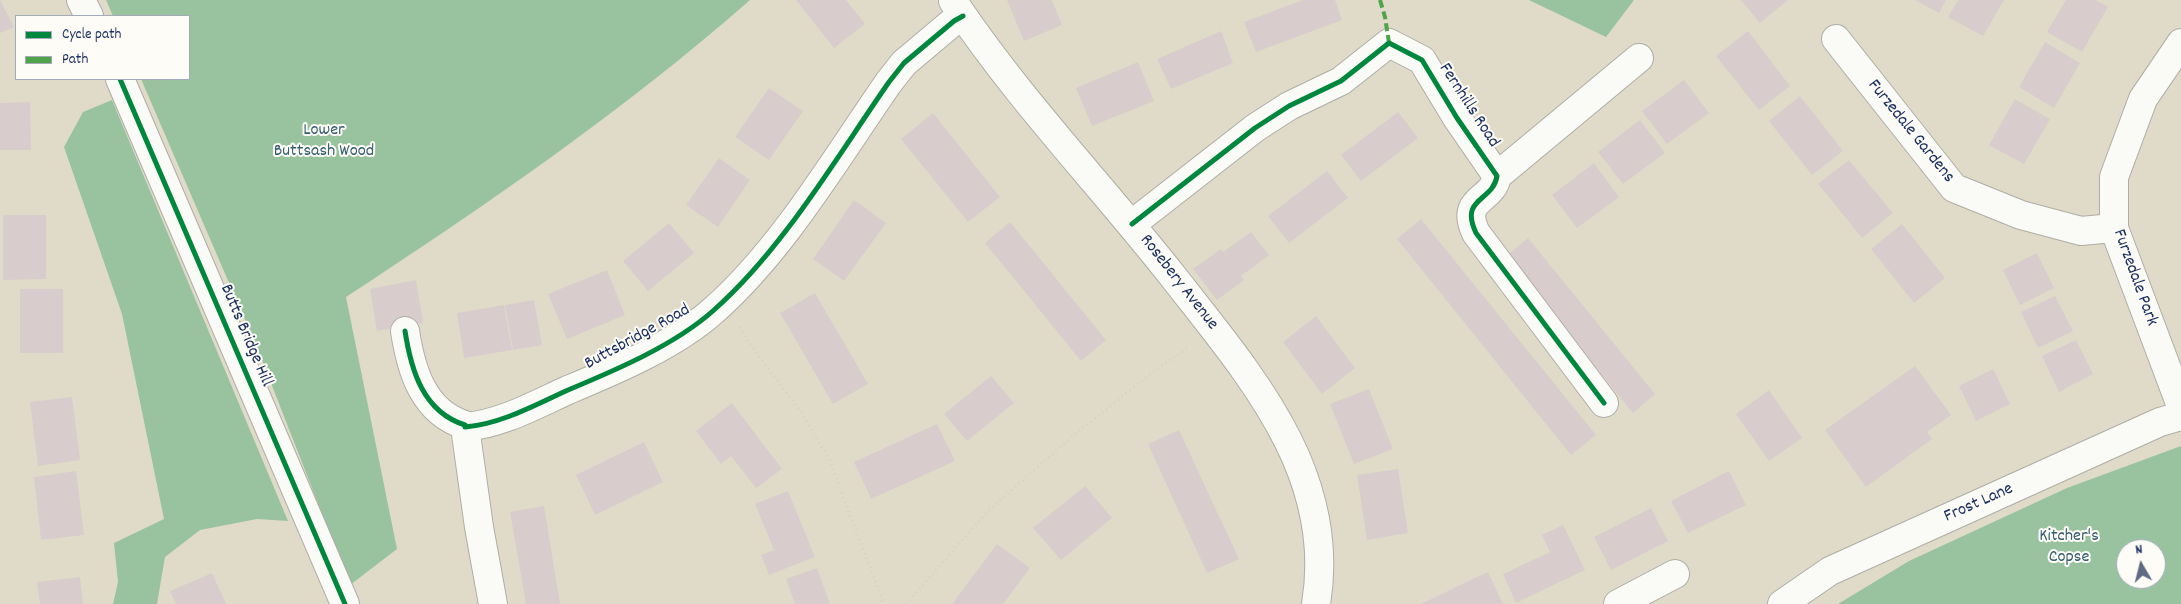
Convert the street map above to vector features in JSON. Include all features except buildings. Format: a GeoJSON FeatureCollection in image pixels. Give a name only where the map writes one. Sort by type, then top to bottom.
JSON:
{"type":"FeatureCollection","features":[{"type":"Feature","properties":{"kind":"street"},"geometry":{"type":"LineString","coordinates":[[81,0],[88,15]]}},
{"type":"Feature","properties":{"kind":"street","name":"Rosebery Avenue"},"geometry":{"type":"LineString","coordinates":[[958,8],[1006,73],[1132,224],[1264,396],[1277,417],[1298,463],[1313,506],[1320,569],[1316,604]]}},
{"type":"Feature","properties":{"kind":"street","name":"Buttsbridge Road"},"geometry":{"type":"LineString","coordinates":[[465,427],[490,423],[504,418],[631,362],[690,328],[722,302],[751,273],[778,241],[904,63],[954,21],[958,8]]}},
{"type":"Feature","properties":{"kind":"street","name":"Furzedale Gardens"},"geometry":{"type":"LineString","coordinates":[[1836,39],[1954,188],[2021,215],[2081,231],[2114,228]]}},
{"type":"Feature","properties":{"kind":"street","name":"Fernhills Road"},"geometry":{"type":"LineString","coordinates":[[1132,224],[1256,128],[1289,106],[1340,81],[1389,43],[1422,60],[1497,176]]}},
{"type":"Feature","properties":{"kind":"street","name":"Furzedale Park"},"geometry":{"type":"LineString","coordinates":[[2181,43],[2144,99],[2114,177],[2114,228],[2181,406]]}},
{"type":"Feature","properties":{"kind":"street"},"geometry":{"type":"LineString","coordinates":[[1604,402],[1476,233],[1470,217],[1477,201],[1496,183],[1497,176],[1639,58]]}},
{"type":"Feature","properties":{"kind":"street","name":"Butts Bridge Hill"},"geometry":{"type":"LineString","coordinates":[[120,80],[345,604]]}},
{"type":"Feature","properties":{"kind":"street"},"geometry":{"type":"LineString","coordinates":[[404,331],[412,370],[424,394],[443,415],[465,425],[479,527],[493,604]]}},
{"type":"Feature","properties":{"kind":"street","name":"Frost Lane"},"geometry":{"type":"LineString","coordinates":[[1782,604],[1830,571],[2160,422],[2181,416]]}},
{"type":"Feature","properties":{"kind":"street"},"geometry":{"type":"LineString","coordinates":[[1618,604],[1675,574]]}},
{"type":"Feature","properties":{"kind":"path"},"geometry":{"type":"LineString","coordinates":[[722,302],[731,311],[749,343],[801,412],[829,459],[884,604]]}},
{"type":"Feature","properties":{"kind":"path"},"geometry":{"type":"LineString","coordinates":[[906,604],[987,512],[1074,435],[1154,371],[1214,330]]}},
{"type":"Feature","properties":{"kind":"green space","name":"Lower Buttsash Wood"},"geometry":{"type":"Polygon","coordinates":[[[106,0],[750,0],[654,80],[553,156],[450,228],[346,297],[397,549],[350,585],[258,350],[141,80],[190,80],[190,15],[113,15],[106,0]]]}},
{"type":"Feature","properties":{"kind":"green space"},"geometry":{"type":"Polygon","coordinates":[[[1529,0],[1634,0],[1606,37],[1529,0]]]}},
{"type":"Feature","properties":{"kind":"green space"},"geometry":{"type":"Polygon","coordinates":[[[112,100],[288,521],[257,519],[200,530],[165,557],[157,604],[113,604],[118,582],[114,543],[164,519],[122,314],[64,147],[83,112],[112,100]]]}},
{"type":"Feature","properties":{"kind":"green space","name":"Kitcher's Copse"},"geometry":{"type":"Polygon","coordinates":[[[2181,446],[2181,604],[1838,604],[1909,561],[2067,488],[2181,446]]]}},
{"type":"Feature","properties":{"kind":"marked path"},"geometry":{"type":"LineString","coordinates":[[1380,0],[1389,43]]}},
{"type":"Feature","properties":{"kind":"cycle path"},"geometry":{"type":"LineString","coordinates":[[405,331],[411,360],[429,400],[439,410],[451,419],[465,425],[465,427],[492,422],[518,413],[644,356],[698,323],[739,286],[786,231],[904,63],[954,21],[963,16]]}},
{"type":"Feature","properties":{"kind":"cycle path"},"geometry":{"type":"LineString","coordinates":[[1132,224],[1255,128],[1289,106],[1341,81],[1389,43],[1422,60],[1457,118],[1497,176],[1490,191],[1474,206],[1472,221],[1476,233],[1604,403]]}},
{"type":"Feature","properties":{"kind":"cycle path"},"geometry":{"type":"LineString","coordinates":[[120,80],[345,604]]}}]}
